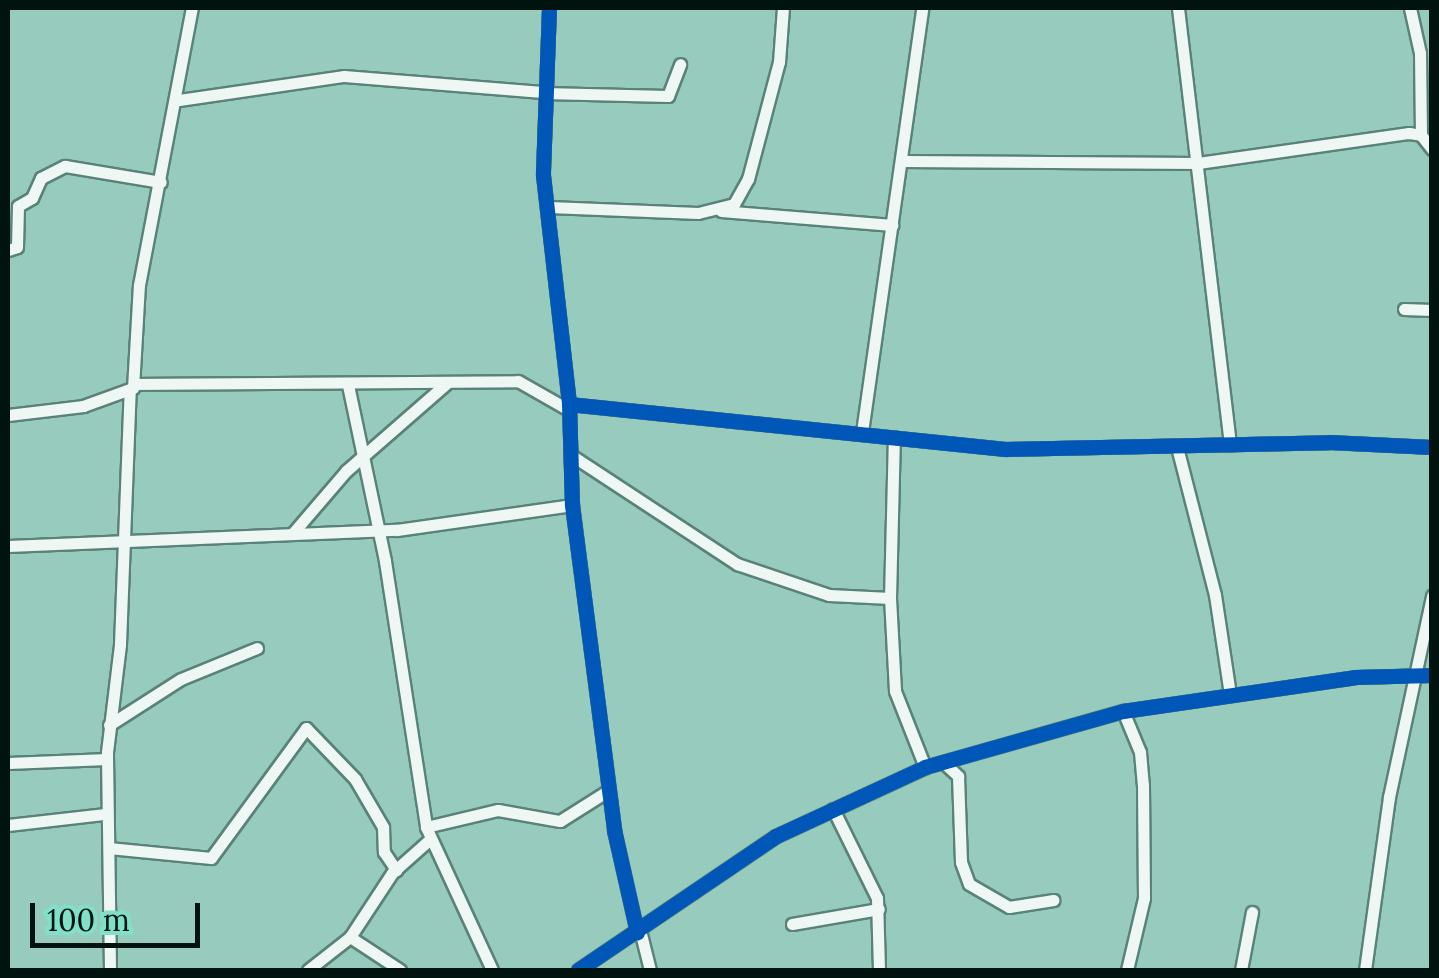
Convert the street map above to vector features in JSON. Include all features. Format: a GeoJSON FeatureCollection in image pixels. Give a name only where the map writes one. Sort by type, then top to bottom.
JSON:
{"type":"FeatureCollection","features":[{"type":"Feature","properties":{"kind":"street"},"geometry":{"type":"LineString","coordinates":[[110,970],[107,759],[139,285],[179,100],[192,8]]}},
{"type":"Feature","properties":{"kind":"street"},"geometry":{"type":"LineString","coordinates":[[549,8],[544,93],[549,208],[569,407],[572,505],[609,790],[638,931],[650,970]]}},
{"type":"Feature","properties":{"kind":"street"},"geometry":{"type":"LineString","coordinates":[[721,211],[740,197],[748,179],[779,62],[783,8]]}},
{"type":"Feature","properties":{"kind":"street"},"geometry":{"type":"LineString","coordinates":[[862,432],[922,8]]}},
{"type":"Feature","properties":{"kind":"street"},"geometry":{"type":"LineString","coordinates":[[1178,8],[1230,445]]}},
{"type":"Feature","properties":{"kind":"street"},"geometry":{"type":"LineString","coordinates":[[1410,8],[1420,53],[1421,135],[1432,149]]}},
{"type":"Feature","properties":{"kind":"street"},"geometry":{"type":"LineString","coordinates":[[179,100],[344,76],[544,93],[668,96],[680,64]]}},
{"type":"Feature","properties":{"kind":"street"},"geometry":{"type":"LineString","coordinates":[[903,162],[1198,163],[1421,135]]}},
{"type":"Feature","properties":{"kind":"street"},"geometry":{"type":"LineString","coordinates":[[8,250],[16,246],[18,206],[32,198],[40,178],[65,166],[161,182]]}},
{"type":"Feature","properties":{"kind":"street"},"geometry":{"type":"LineString","coordinates":[[549,208],[721,211],[892,226]]}},
{"type":"Feature","properties":{"kind":"street"},"geometry":{"type":"LineString","coordinates":[[1404,309],[1432,310]]}},
{"type":"Feature","properties":{"kind":"street"},"geometry":{"type":"LineString","coordinates":[[11,411],[82,406],[132,386],[518,381],[569,407],[862,432],[1005,449],[1432,447]]}},
{"type":"Feature","properties":{"kind":"street"},"geometry":{"type":"LineString","coordinates":[[292,534],[361,459],[448,382]]}},
{"type":"Feature","properties":{"kind":"street"},"geometry":{"type":"LineString","coordinates":[[348,385],[427,833],[492,970]]}},
{"type":"Feature","properties":{"kind":"street"},"geometry":{"type":"LineString","coordinates":[[894,437],[890,598],[895,691],[925,768]]}},
{"type":"Feature","properties":{"kind":"street"},"geometry":{"type":"LineString","coordinates":[[1177,447],[1215,595],[1230,694]]}},
{"type":"Feature","properties":{"kind":"street"},"geometry":{"type":"LineString","coordinates":[[571,455],[737,564],[829,595],[890,598]]}},
{"type":"Feature","properties":{"kind":"street"},"geometry":{"type":"LineString","coordinates":[[8,546],[124,545],[375,530],[572,505]]}},
{"type":"Feature","properties":{"kind":"street"},"geometry":{"type":"LineString","coordinates":[[1365,970],[1388,797],[1432,596]]}},
{"type":"Feature","properties":{"kind":"street"},"geometry":{"type":"LineString","coordinates":[[109,724],[181,679],[256,648]]}},
{"type":"Feature","properties":{"kind":"street"},"geometry":{"type":"LineString","coordinates":[[578,970],[776,836],[942,762],[1123,711],[1230,694],[1432,675]]}},
{"type":"Feature","properties":{"kind":"street"},"geometry":{"type":"LineString","coordinates":[[1123,711],[1140,752],[1143,785],[1144,898],[1127,970]]}},
{"type":"Feature","properties":{"kind":"street"},"geometry":{"type":"LineString","coordinates":[[109,848],[211,858],[306,728],[355,779],[384,830],[384,852],[396,870]]}},
{"type":"Feature","properties":{"kind":"street"},"geometry":{"type":"LineString","coordinates":[[8,762],[107,759]]}},
{"type":"Feature","properties":{"kind":"street"},"geometry":{"type":"LineString","coordinates":[[942,762],[958,776],[961,862],[969,884],[1009,907],[1053,900]]}},
{"type":"Feature","properties":{"kind":"street"},"geometry":{"type":"LineString","coordinates":[[308,970],[350,937],[427,833],[498,810],[560,820],[609,790]]}},
{"type":"Feature","properties":{"kind":"street"},"geometry":{"type":"LineString","coordinates":[[833,809],[880,909],[879,970]]}},
{"type":"Feature","properties":{"kind":"street"},"geometry":{"type":"LineString","coordinates":[[8,824],[105,814]]}},
{"type":"Feature","properties":{"kind":"street"},"geometry":{"type":"LineString","coordinates":[[792,924],[880,909]]}},
{"type":"Feature","properties":{"kind":"street"},"geometry":{"type":"LineString","coordinates":[[1241,970],[1252,912]]}},
{"type":"Feature","properties":{"kind":"street"},"geometry":{"type":"LineString","coordinates":[[350,937],[400,970]]}},
{"type":"Feature","properties":{"kind":"cycle path"},"geometry":{"type":"LineString","coordinates":[[549,8],[543,175],[569,404],[572,505],[614,830],[637,932]]}},
{"type":"Feature","properties":{"kind":"cycle path"},"geometry":{"type":"LineString","coordinates":[[569,404],[1005,449],[1329,442],[1432,447]]}},
{"type":"Feature","properties":{"kind":"cycle path"},"geometry":{"type":"LineString","coordinates":[[578,970],[776,836],[925,767],[1123,711],[1355,677],[1432,675]]}}]}
